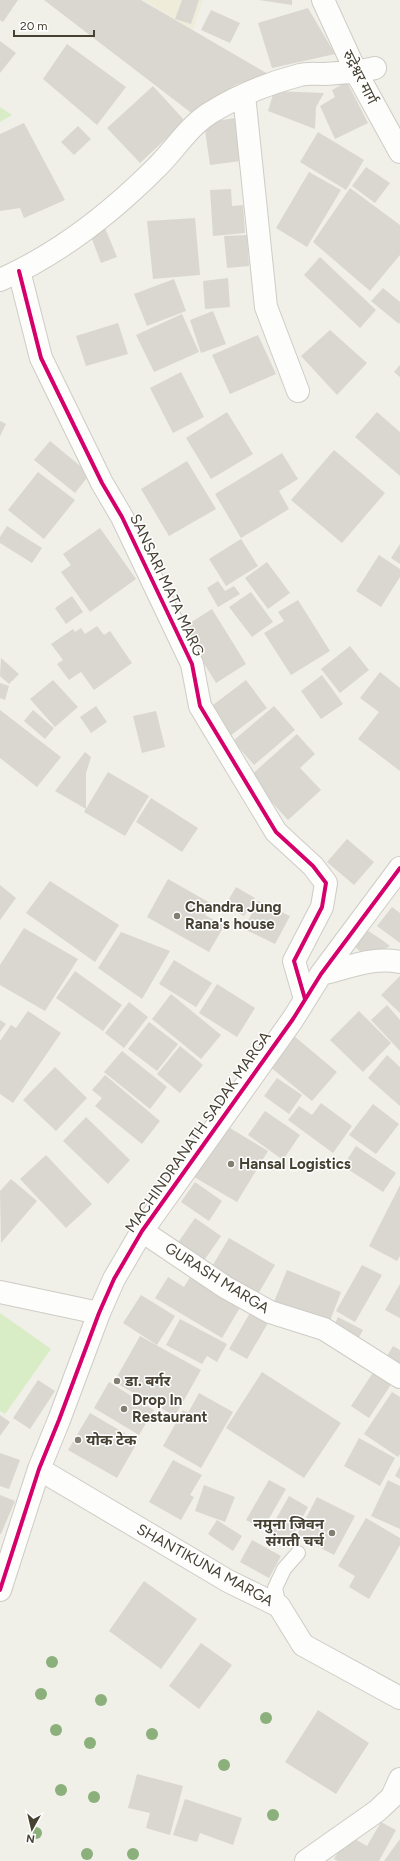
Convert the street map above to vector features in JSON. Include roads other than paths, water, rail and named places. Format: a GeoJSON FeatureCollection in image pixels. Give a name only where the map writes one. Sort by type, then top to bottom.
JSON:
{"type":"FeatureCollection","features":[{"type":"Feature","properties":{"kind":"street","name":"रुद्रेश्वर मार्ग"},"geometry":{"type":"LineString","coordinates":[[323,0],[366,70],[400,152]]}},
{"type":"Feature","properties":{"kind":"street"},"geometry":{"type":"LineString","coordinates":[[9,276],[85,230],[121,201],[158,166],[199,121],[244,95],[301,75],[366,70]]}},
{"type":"Feature","properties":{"kind":"street"},"geometry":{"type":"LineString","coordinates":[[244,95],[266,307],[298,390]]}},
{"type":"Feature","properties":{"kind":"street","name":"SANSARI MATA MARG"},"geometry":{"type":"LineString","coordinates":[[9,276],[41,358],[102,483],[122,517],[192,664],[200,706],[276,832],[313,866],[326,883],[322,907],[294,961],[305,999]]}},
{"type":"Feature","properties":{"kind":"street","name":"MACHINDRANATH SADAK MARGA"},"geometry":{"type":"LineString","coordinates":[[0,1590],[39,1469],[99,1313],[114,1279],[142,1231],[293,1019],[322,974],[400,868]]}},
{"type":"Feature","properties":{"kind":"street"},"geometry":{"type":"LineString","coordinates":[[322,974],[372,960],[387,959],[400,962]]}},
{"type":"Feature","properties":{"kind":"street","name":"GURASH MARGA"},"geometry":{"type":"LineString","coordinates":[[142,1231],[225,1287],[270,1312],[324,1329],[400,1377]]}},
{"type":"Feature","properties":{"kind":"street"},"geometry":{"type":"LineString","coordinates":[[0,1292],[99,1313]]}},
{"type":"Feature","properties":{"kind":"street","name":"SHANTIKUNA MARGA"},"geometry":{"type":"LineString","coordinates":[[39,1469],[228,1581],[278,1606],[303,1645],[400,1698]]}},
{"type":"Feature","properties":{"kind":"street"},"geometry":{"type":"LineString","coordinates":[[314,1859],[377,1811],[392,1797],[400,1778]]}},
{"type":"Feature","properties":{"kind":"lane"},"geometry":{"type":"LineString","coordinates":[[278,1606],[275,1588],[284,1569],[298,1553]]}},
{"type":"Feature","properties":{"kind":"place","name":"Chandra Jung Rana's house"},"geometry":{"type":"Point","coordinates":[177,916]}},
{"type":"Feature","properties":{"kind":"place","name":"Hansal Logistics"},"geometry":{"type":"Point","coordinates":[231,1164]}},
{"type":"Feature","properties":{"kind":"place","name":"डा. बर्गर"},"geometry":{"type":"Point","coordinates":[117,1381]}},
{"type":"Feature","properties":{"kind":"place","name":"Drop In Restaurant"},"geometry":{"type":"Point","coordinates":[124,1409]}},
{"type":"Feature","properties":{"kind":"place","name":"योक टेक"},"geometry":{"type":"Point","coordinates":[78,1440]}},
{"type":"Feature","properties":{"kind":"place","name":"नमुना जिवन संगती चर्च"},"geometry":{"type":"Point","coordinates":[332,1533]}}]}
